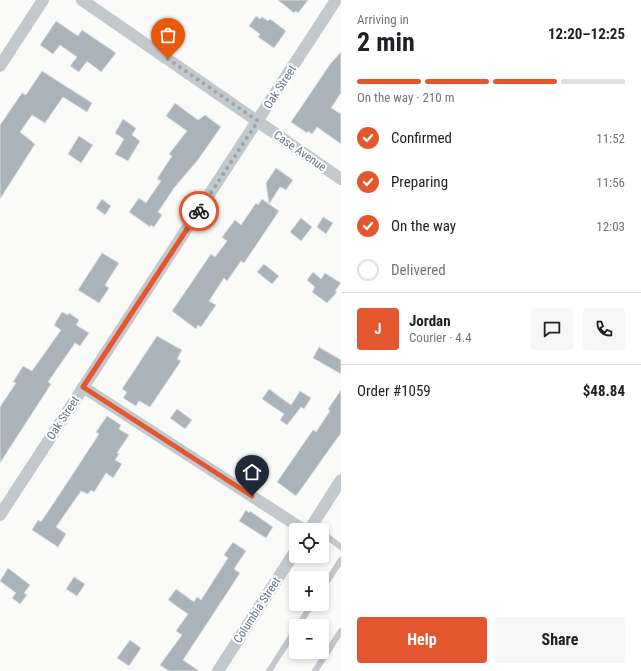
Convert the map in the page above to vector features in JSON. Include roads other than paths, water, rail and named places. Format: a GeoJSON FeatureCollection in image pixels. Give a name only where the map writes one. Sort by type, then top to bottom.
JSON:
{"type":"FeatureCollection","features":[{"type":"Feature","properties":{"kind":"street"},"geometry":{"type":"LineString","coordinates":[[0,66],[43,0]]}},
{"type":"Feature","properties":{"kind":"street","name":"Case Avenue"},"geometry":{"type":"LineString","coordinates":[[82,0],[341,179]]}},
{"type":"Feature","properties":{"kind":"street","name":"Oak Street"},"geometry":{"type":"LineString","coordinates":[[0,515],[336,0]]}},
{"type":"Feature","properties":{"kind":"street"},"geometry":{"type":"LineString","coordinates":[[83,387],[301,523]]}},
{"type":"Feature","properties":{"kind":"street"},"geometry":{"type":"LineString","coordinates":[[315,523],[341,480]]}},
{"type":"Feature","properties":{"kind":"street","name":"Columbia Street"},"geometry":{"type":"LineString","coordinates":[[218,671],[289,561]]}},
{"type":"Feature","properties":{"kind":"lane"},"geometry":{"type":"LineString","coordinates":[[329,538],[341,547]]}},
{"type":"Feature","properties":{"kind":"lane"},"geometry":{"type":"LineString","coordinates":[[329,578],[341,560]]}},
{"type":"Feature","properties":{"kind":"lane"},"geometry":{"type":"LineString","coordinates":[[315,671],[341,632]]}},
{"type":"Feature","properties":{"kind":"lane"},"geometry":{"type":"LineString","coordinates":[[269,671],[289,640]]}}]}
